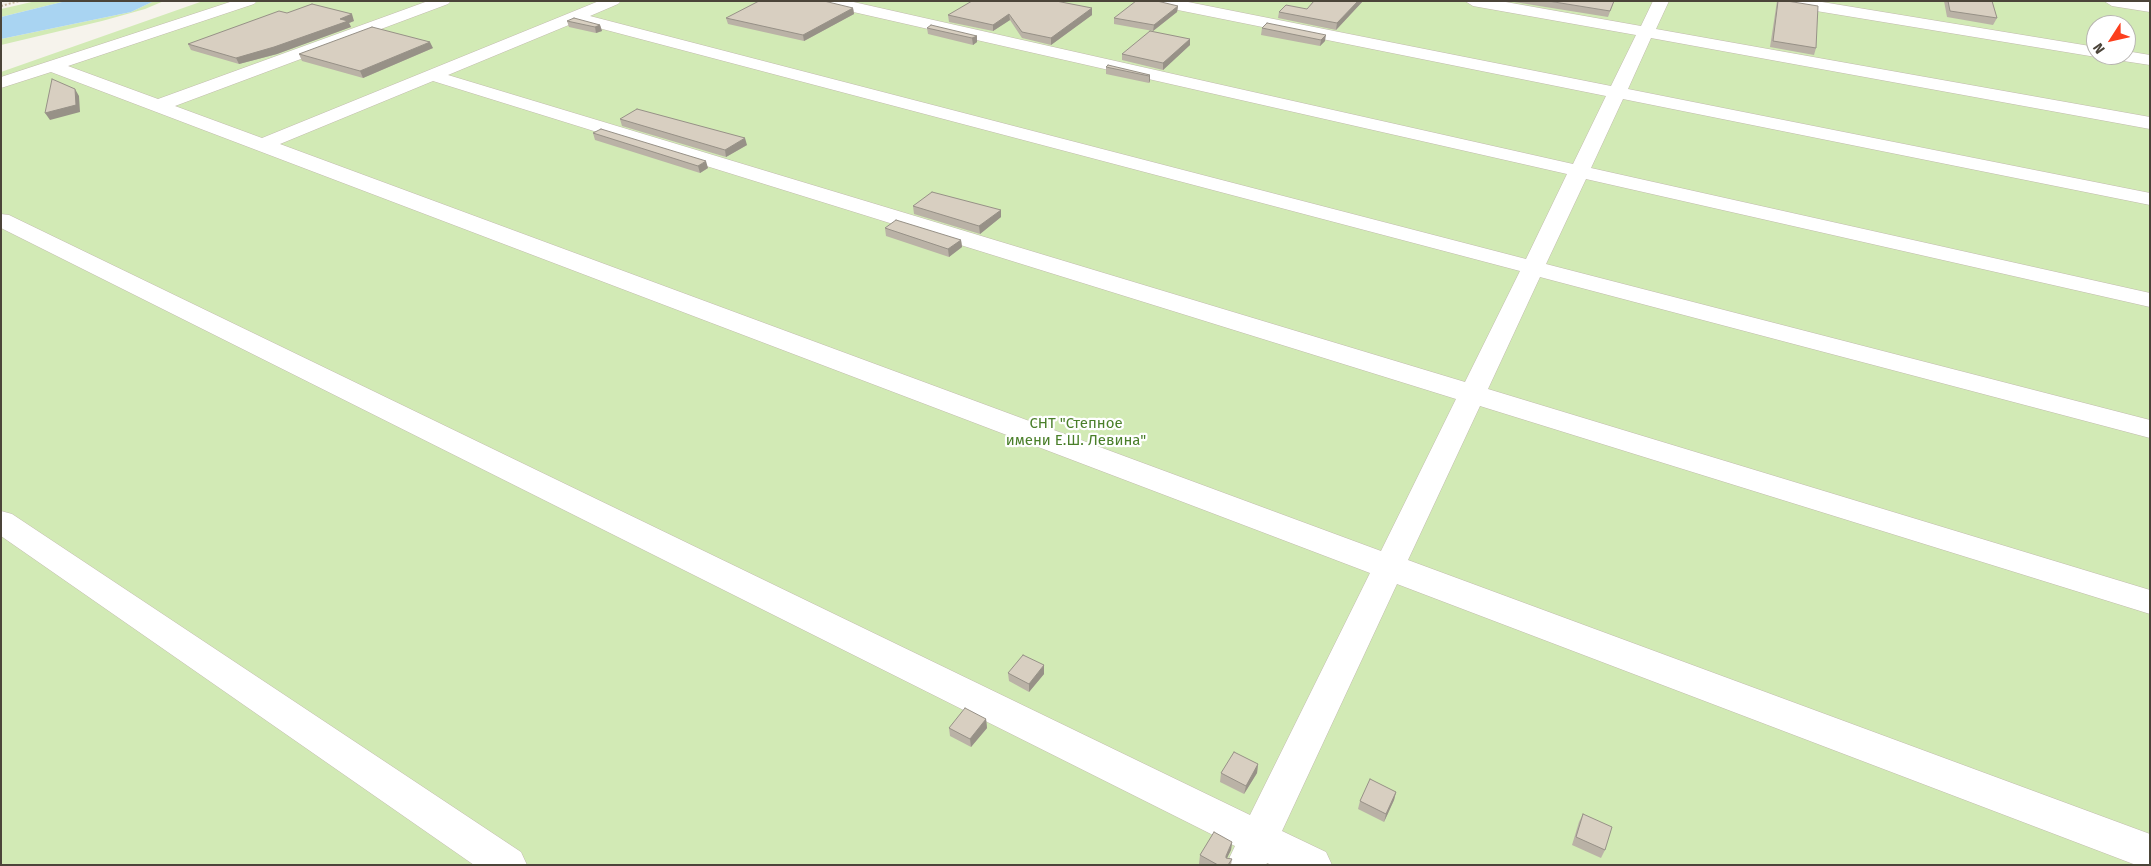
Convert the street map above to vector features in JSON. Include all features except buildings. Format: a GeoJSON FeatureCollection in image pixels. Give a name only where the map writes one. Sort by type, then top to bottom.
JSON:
{"type":"FeatureCollection","features":[{"type":"Feature","properties":{"kind":"street"},"geometry":{"type":"LineString","coordinates":[[1,84],[249,1]]}},
{"type":"Feature","properties":{"kind":"street"},"geometry":{"type":"LineString","coordinates":[[157,106],[443,1]]}},
{"type":"Feature","properties":{"kind":"street"},"geometry":{"type":"LineString","coordinates":[[262,145],[613,1]]}},
{"type":"Feature","properties":{"kind":"street"},"geometry":{"type":"LineString","coordinates":[[827,1],[2150,300]]}},
{"type":"Feature","properties":{"kind":"street"},"geometry":{"type":"LineString","coordinates":[[1158,1],[2150,199]]}},
{"type":"Feature","properties":{"kind":"street"},"geometry":{"type":"LineString","coordinates":[[1473,1],[2150,123]]}},
{"type":"Feature","properties":{"kind":"street"},"geometry":{"type":"LineString","coordinates":[[1253,852],[1661,1]]}},
{"type":"Feature","properties":{"kind":"street"},"geometry":{"type":"LineString","coordinates":[[1786,1],[2086,50]]}},
{"type":"Feature","properties":{"kind":"street"},"geometry":{"type":"LineString","coordinates":[[2112,1],[2150,7]]}},
{"type":"Feature","properties":{"kind":"street"},"geometry":{"type":"LineString","coordinates":[[575,17],[2150,429]]}},
{"type":"Feature","properties":{"kind":"street"},"geometry":{"type":"LineString","coordinates":[[2136,58],[2150,60]]}},
{"type":"Feature","properties":{"kind":"street"},"geometry":{"type":"LineString","coordinates":[[54,67],[2150,852]]}},
{"type":"Feature","properties":{"kind":"street"},"geometry":{"type":"LineString","coordinates":[[431,76],[2150,602]]}},
{"type":"Feature","properties":{"kind":"street"},"geometry":{"type":"LineString","coordinates":[[1,220],[1253,852],[1312,865]]}},
{"type":"Feature","properties":{"kind":"street"},"geometry":{"type":"LineString","coordinates":[[1,521],[507,865]]}},
{"type":"Feature","properties":{"kind":"path"},"geometry":{"type":"LineString","coordinates":[[1,6],[19,1]]}},
{"type":"Feature","properties":{"kind":"green space"},"geometry":{"type":"Polygon","coordinates":[[[36,1],[66,1],[1,17],[1,9],[36,1]]]}},
{"type":"Feature","properties":{"kind":"green space"},"geometry":{"type":"Polygon","coordinates":[[[154,1],[164,1],[145,9],[102,21],[1,45],[1,39],[131,12],[154,1]]]}},
{"type":"Feature","properties":{"kind":"green space","name":"СНТ \"Степное имени Е.Ш. Левина\""},"geometry":{"type":"Polygon","coordinates":[[[203,1],[2150,1],[2150,865],[1,865],[1,72],[203,1]]]}},
{"type":"Feature","properties":{"kind":"water"},"geometry":{"type":"Polygon","coordinates":[[[66,1],[154,1],[131,12],[1,39],[1,17],[66,1]]]}}]}
